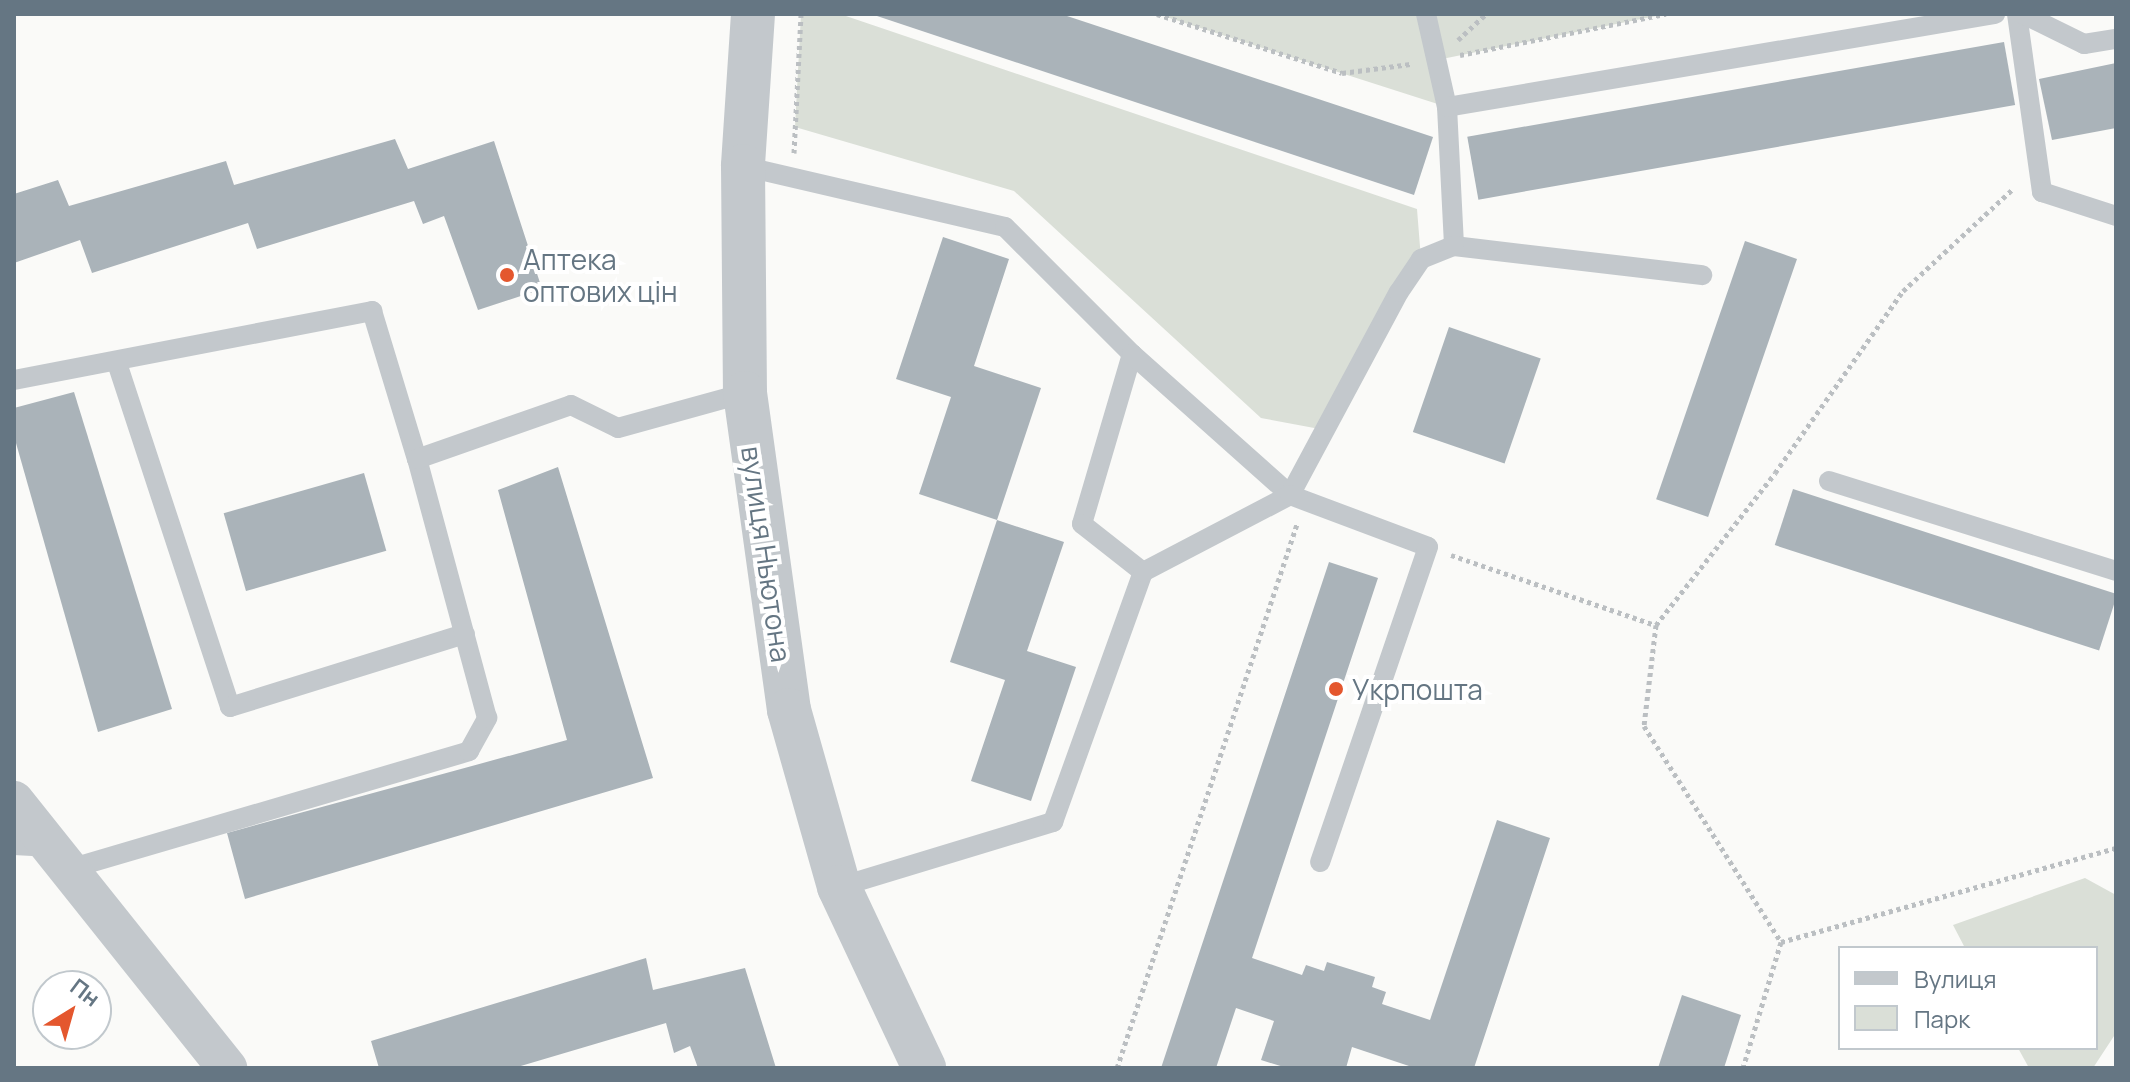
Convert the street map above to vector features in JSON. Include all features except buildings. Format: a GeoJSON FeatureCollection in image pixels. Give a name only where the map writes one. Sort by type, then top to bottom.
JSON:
{"type":"FeatureCollection","features":[{"type":"Feature","properties":{"kind":"street","name":"вулиця Ньютона"},"geometry":{"type":"LineString","coordinates":[[753,14],[743,166],[745,393],[789,710],[839,887],[924,1068]]}},
{"type":"Feature","properties":{"kind":"street"},"geometry":{"type":"LineString","coordinates":[[14,801],[45,854],[227,1068]]}},
{"type":"Feature","properties":{"kind":"lane"},"geometry":{"type":"LineString","coordinates":[[1426,14],[1447,107],[1454,246]]}},
{"type":"Feature","properties":{"kind":"lane"},"geometry":{"type":"LineString","coordinates":[[1447,107],[1995,14]]}},
{"type":"Feature","properties":{"kind":"lane"},"geometry":{"type":"LineString","coordinates":[[2017,14],[2042,192],[2116,216]]}},
{"type":"Feature","properties":{"kind":"lane"},"geometry":{"type":"LineString","coordinates":[[2023,14],[2084,44],[2116,39]]}},
{"type":"Feature","properties":{"kind":"lane"},"geometry":{"type":"LineString","coordinates":[[743,166],[1005,227],[1132,354],[1298,498],[1428,547],[1320,862]]}},
{"type":"Feature","properties":{"kind":"lane"},"geometry":{"type":"LineString","coordinates":[[839,887],[1053,822],[1143,572],[1298,498],[1399,292],[1421,259],[1454,246],[1702,275]]}},
{"type":"Feature","properties":{"kind":"lane"},"geometry":{"type":"LineString","coordinates":[[14,380],[117,363],[372,311],[417,459],[487,718],[469,751],[45,854]]}},
{"type":"Feature","properties":{"kind":"lane"},"geometry":{"type":"LineString","coordinates":[[1132,354],[1082,524],[1143,572]]}},
{"type":"Feature","properties":{"kind":"lane"},"geometry":{"type":"LineString","coordinates":[[117,363],[230,707],[465,634]]}},
{"type":"Feature","properties":{"kind":"lane"},"geometry":{"type":"LineString","coordinates":[[417,459],[571,405],[618,428],[745,393]]}},
{"type":"Feature","properties":{"kind":"lane"},"geometry":{"type":"LineString","coordinates":[[1829,481],[2116,571]]}},
{"type":"Feature","properties":{"kind":"path"},"geometry":{"type":"LineString","coordinates":[[792,177],[801,14]]}},
{"type":"Feature","properties":{"kind":"path"},"geometry":{"type":"LineString","coordinates":[[1157,14],[1342,73],[1437,60],[1666,14]]}},
{"type":"Feature","properties":{"kind":"path"},"geometry":{"type":"LineString","coordinates":[[1437,60],[1486,14]]}},
{"type":"Feature","properties":{"kind":"path"},"geometry":{"type":"LineString","coordinates":[[1743,1068],[1781,942],[1644,726],[1656,625],[1903,291],[2038,165]]}},
{"type":"Feature","properties":{"kind":"path"},"geometry":{"type":"LineString","coordinates":[[1117,1068],[1298,498]]}},
{"type":"Feature","properties":{"kind":"path"},"geometry":{"type":"LineString","coordinates":[[1428,547],[1656,625]]}},
{"type":"Feature","properties":{"kind":"path"},"geometry":{"type":"LineString","coordinates":[[1781,942],[2116,848]]}},
{"type":"Feature","properties":{"kind":"green space"},"geometry":{"type":"Polygon","coordinates":[[[801,14],[840,14],[1417,209],[1421,259],[1325,430],[1261,418],[1014,191],[795,127],[801,14]]]}},
{"type":"Feature","properties":{"kind":"green space"},"geometry":{"type":"Polygon","coordinates":[[[1157,14],[1666,14],[1437,60],[1447,107],[1157,14]]]}},
{"type":"Feature","properties":{"kind":"green space"},"geometry":{"type":"Polygon","coordinates":[[[2085,878],[2116,895],[2116,1033],[2093,1068],[2029,1068],[2019,1050],[2098,1050],[2098,946],[1964,946],[1953,925],[2085,878]]]}},
{"type":"Feature","properties":{"kind":"place","name":"Аптека оптових цін"},"geometry":{"type":"Point","coordinates":[507,275]}},
{"type":"Feature","properties":{"kind":"place","name":"Укрпошта"},"geometry":{"type":"Point","coordinates":[1336,689]}}]}
